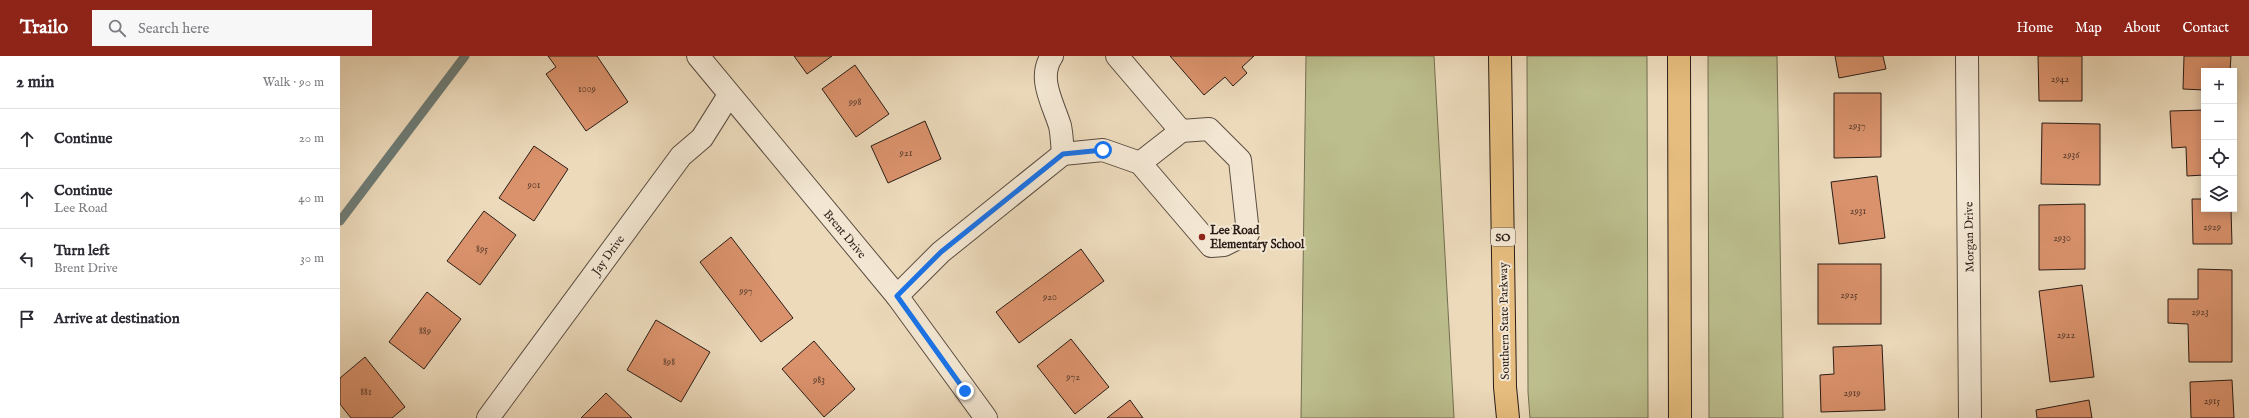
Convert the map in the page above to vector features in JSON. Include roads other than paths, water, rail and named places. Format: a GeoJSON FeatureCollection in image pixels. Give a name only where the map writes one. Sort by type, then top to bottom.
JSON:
{"type":"FeatureCollection","features":[{"type":"Feature","properties":{"kind":"highway","name":"Southern State Parkway"},"geometry":{"type":"LineString","coordinates":[[1500,56],[1505,379],[1508,418]]}},
{"type":"Feature","properties":{"kind":"highway"},"geometry":{"type":"LineString","coordinates":[[1679,56],[1680,418]]}},
{"type":"Feature","properties":{"kind":"street","name":"Brent Drive"},"geometry":{"type":"LineString","coordinates":[[698,56],[897,296],[986,418]]}},
{"type":"Feature","properties":{"kind":"street"},"geometry":{"type":"LineString","coordinates":[[1052,56],[1046,65],[1047,92],[1060,128],[1063,154]]}},
{"type":"Feature","properties":{"kind":"street"},"geometry":{"type":"LineString","coordinates":[[1117,56],[1181,131]]}},
{"type":"Feature","properties":{"kind":"street","name":"Morgan Drive"},"geometry":{"type":"LineString","coordinates":[[1967,56],[1970,418]]}},
{"type":"Feature","properties":{"kind":"street","name":"Jay Drive"},"geometry":{"type":"LineString","coordinates":[[488,418],[681,156],[702,138],[729,95]]}},
{"type":"Feature","properties":{"kind":"street"},"geometry":{"type":"LineString","coordinates":[[897,296],[941,252],[1063,154],[1103,150],[1140,163],[1210,246],[1224,245],[1248,233],[1240,160],[1209,130],[1181,131],[1140,163]]}},
{"type":"Feature","properties":{"kind":"waterway"},"geometry":{"type":"LineString","coordinates":[[340,221],[465,56]]}},
{"type":"Feature","properties":{"kind":"place","name":"Lee Road Elementary School"},"geometry":{"type":"Point","coordinates":[1202,237]}}]}
